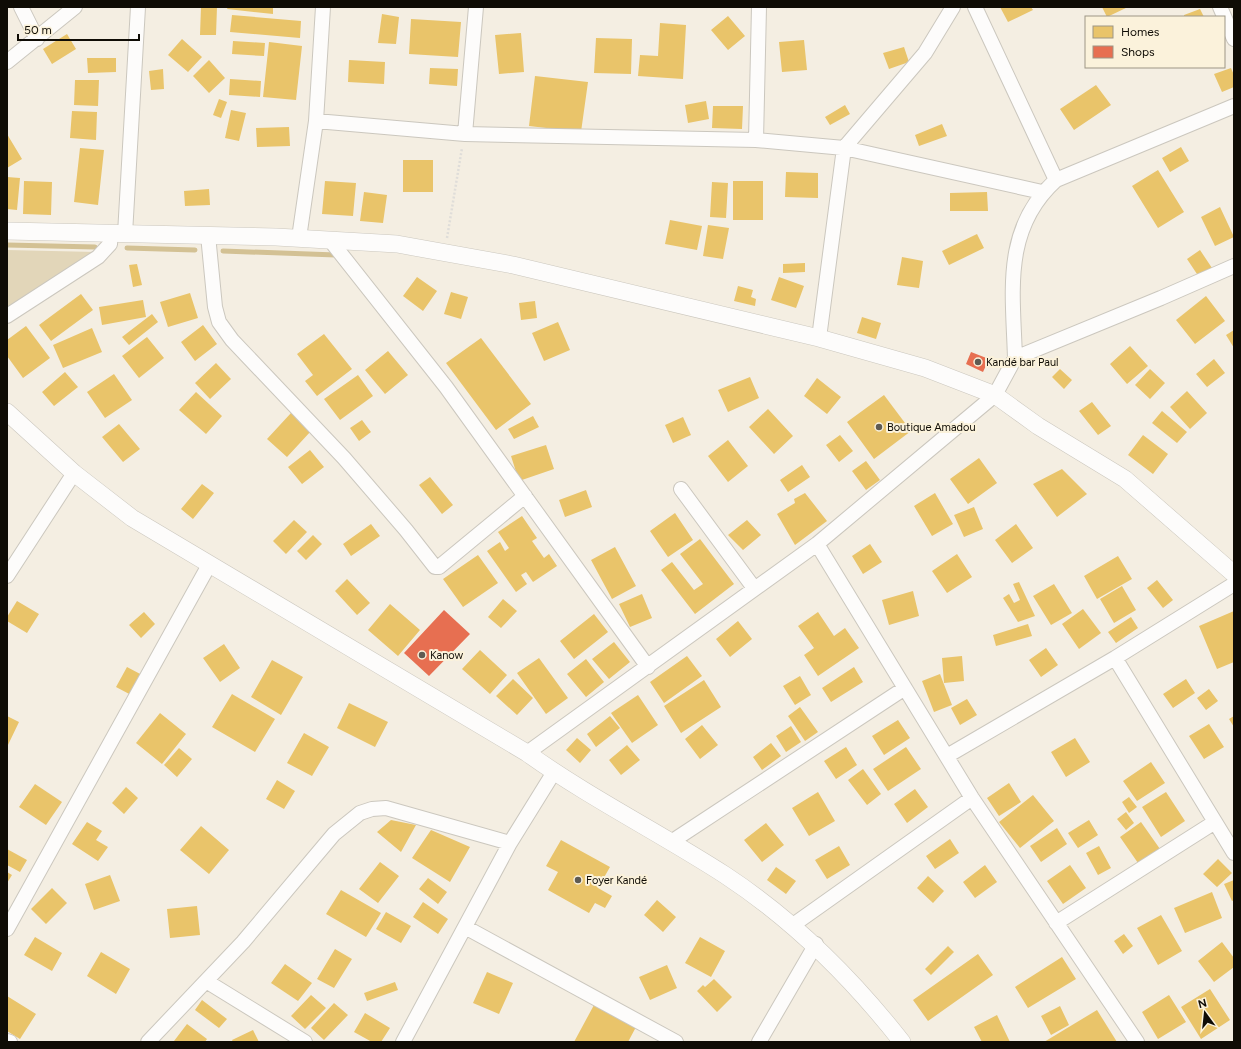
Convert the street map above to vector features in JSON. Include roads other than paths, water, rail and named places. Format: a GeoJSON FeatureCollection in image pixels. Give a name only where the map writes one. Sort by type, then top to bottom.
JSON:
{"type":"FeatureCollection","features":[{"type":"Feature","properties":{"kind":"street"},"geometry":{"type":"LineString","coordinates":[[21,7],[37,39]]}},
{"type":"Feature","properties":{"kind":"street"},"geometry":{"type":"LineString","coordinates":[[7,62],[75,7]]}},
{"type":"Feature","properties":{"kind":"street"},"geometry":{"type":"LineString","coordinates":[[7,316],[98,257],[118,234],[138,7]]}},
{"type":"Feature","properties":{"kind":"street"},"geometry":{"type":"LineString","coordinates":[[299,238],[316,121],[323,7]]}},
{"type":"Feature","properties":{"kind":"street"},"geometry":{"type":"LineString","coordinates":[[465,134],[476,7]]}},
{"type":"Feature","properties":{"kind":"street"},"geometry":{"type":"LineString","coordinates":[[756,140],[759,7]]}},
{"type":"Feature","properties":{"kind":"street"},"geometry":{"type":"LineString","coordinates":[[819,338],[844,148],[925,53],[953,7]]}},
{"type":"Feature","properties":{"kind":"street"},"geometry":{"type":"LineString","coordinates":[[975,7],[1056,180]]}},
{"type":"Feature","properties":{"kind":"street"},"geometry":{"type":"LineString","coordinates":[[1225,18],[1234,39]]}},
{"type":"Feature","properties":{"kind":"street"},"geometry":{"type":"LineString","coordinates":[[527,753],[817,544],[995,395],[1015,358],[1011,289],[1014,263],[1020,236],[1028,214],[1042,192],[1056,180],[1234,106]]}},
{"type":"Feature","properties":{"kind":"street"},"geometry":{"type":"LineString","coordinates":[[316,121],[465,134],[756,140],[844,148],[1042,192]]}},
{"type":"Feature","properties":{"kind":"street"},"geometry":{"type":"LineString","coordinates":[[7,231],[299,238],[397,244],[513,265],[819,338],[926,368],[995,395],[1038,426],[1124,479],[1234,574]]}},
{"type":"Feature","properties":{"kind":"street"},"geometry":{"type":"LineString","coordinates":[[208,235],[215,307],[220,322],[228,334],[344,458],[406,530],[435,567],[439,567],[525,496]]}},
{"type":"Feature","properties":{"kind":"street"},"geometry":{"type":"LineString","coordinates":[[330,240],[446,387],[648,667]]}},
{"type":"Feature","properties":{"kind":"street"},"geometry":{"type":"LineString","coordinates":[[1015,358],[1161,298],[1234,266]]}},
{"type":"Feature","properties":{"kind":"street"},"geometry":{"type":"LineString","coordinates":[[7,412],[74,473],[132,518],[527,753],[554,772],[726,876],[793,925],[816,944],[867,998],[902,1042]]}},
{"type":"Feature","properties":{"kind":"street"},"geometry":{"type":"LineString","coordinates":[[7,576],[74,473]]}},
{"type":"Feature","properties":{"kind":"street"},"geometry":{"type":"LineString","coordinates":[[681,489],[754,588]]}},
{"type":"Feature","properties":{"kind":"street"},"geometry":{"type":"LineString","coordinates":[[817,544],[972,798],[1137,1042]]}},
{"type":"Feature","properties":{"kind":"street"},"geometry":{"type":"LineString","coordinates":[[7,929],[209,565]]}},
{"type":"Feature","properties":{"kind":"street"},"geometry":{"type":"LineString","coordinates":[[947,756],[1115,658],[1234,584]]}},
{"type":"Feature","properties":{"kind":"street"},"geometry":{"type":"LineString","coordinates":[[1115,658],[1234,853]]}},
{"type":"Feature","properties":{"kind":"street"},"geometry":{"type":"LineString","coordinates":[[671,842],[905,688]]}},
{"type":"Feature","properties":{"kind":"street"},"geometry":{"type":"LineString","coordinates":[[403,1042],[510,843],[554,772]]}},
{"type":"Feature","properties":{"kind":"street"},"geometry":{"type":"LineString","coordinates":[[793,925],[972,798]]}},
{"type":"Feature","properties":{"kind":"street"},"geometry":{"type":"LineString","coordinates":[[148,1042],[242,942],[334,834],[360,813],[372,809],[386,808],[510,843]]}},
{"type":"Feature","properties":{"kind":"street"},"geometry":{"type":"LineString","coordinates":[[1056,923],[1215,822]]}},
{"type":"Feature","properties":{"kind":"street"},"geometry":{"type":"LineString","coordinates":[[465,927],[676,1042]]}},
{"type":"Feature","properties":{"kind":"street"},"geometry":{"type":"LineString","coordinates":[[759,1042],[816,944]]}},
{"type":"Feature","properties":{"kind":"street"},"geometry":{"type":"LineString","coordinates":[[206,981],[306,1042]]}},
{"type":"Feature","properties":{"kind":"waterway"},"geometry":{"type":"LineString","coordinates":[[7,245],[95,247]]}},
{"type":"Feature","properties":{"kind":"waterway"},"geometry":{"type":"LineString","coordinates":[[127,248],[195,250]]}},
{"type":"Feature","properties":{"kind":"waterway"},"geometry":{"type":"LineString","coordinates":[[223,251],[336,255]]}},
{"type":"Feature","properties":{"kind":"place","name":"Kandé bar Paul"},"geometry":{"type":"Point","coordinates":[978,362]}},
{"type":"Feature","properties":{"kind":"place","name":"Boutique Amadou"},"geometry":{"type":"Point","coordinates":[879,427]}},
{"type":"Feature","properties":{"kind":"place","name":"Kanow"},"geometry":{"type":"Point","coordinates":[422,655]}},
{"type":"Feature","properties":{"kind":"place","name":"Foyer Kandé"},"geometry":{"type":"Point","coordinates":[578,880]}}]}
